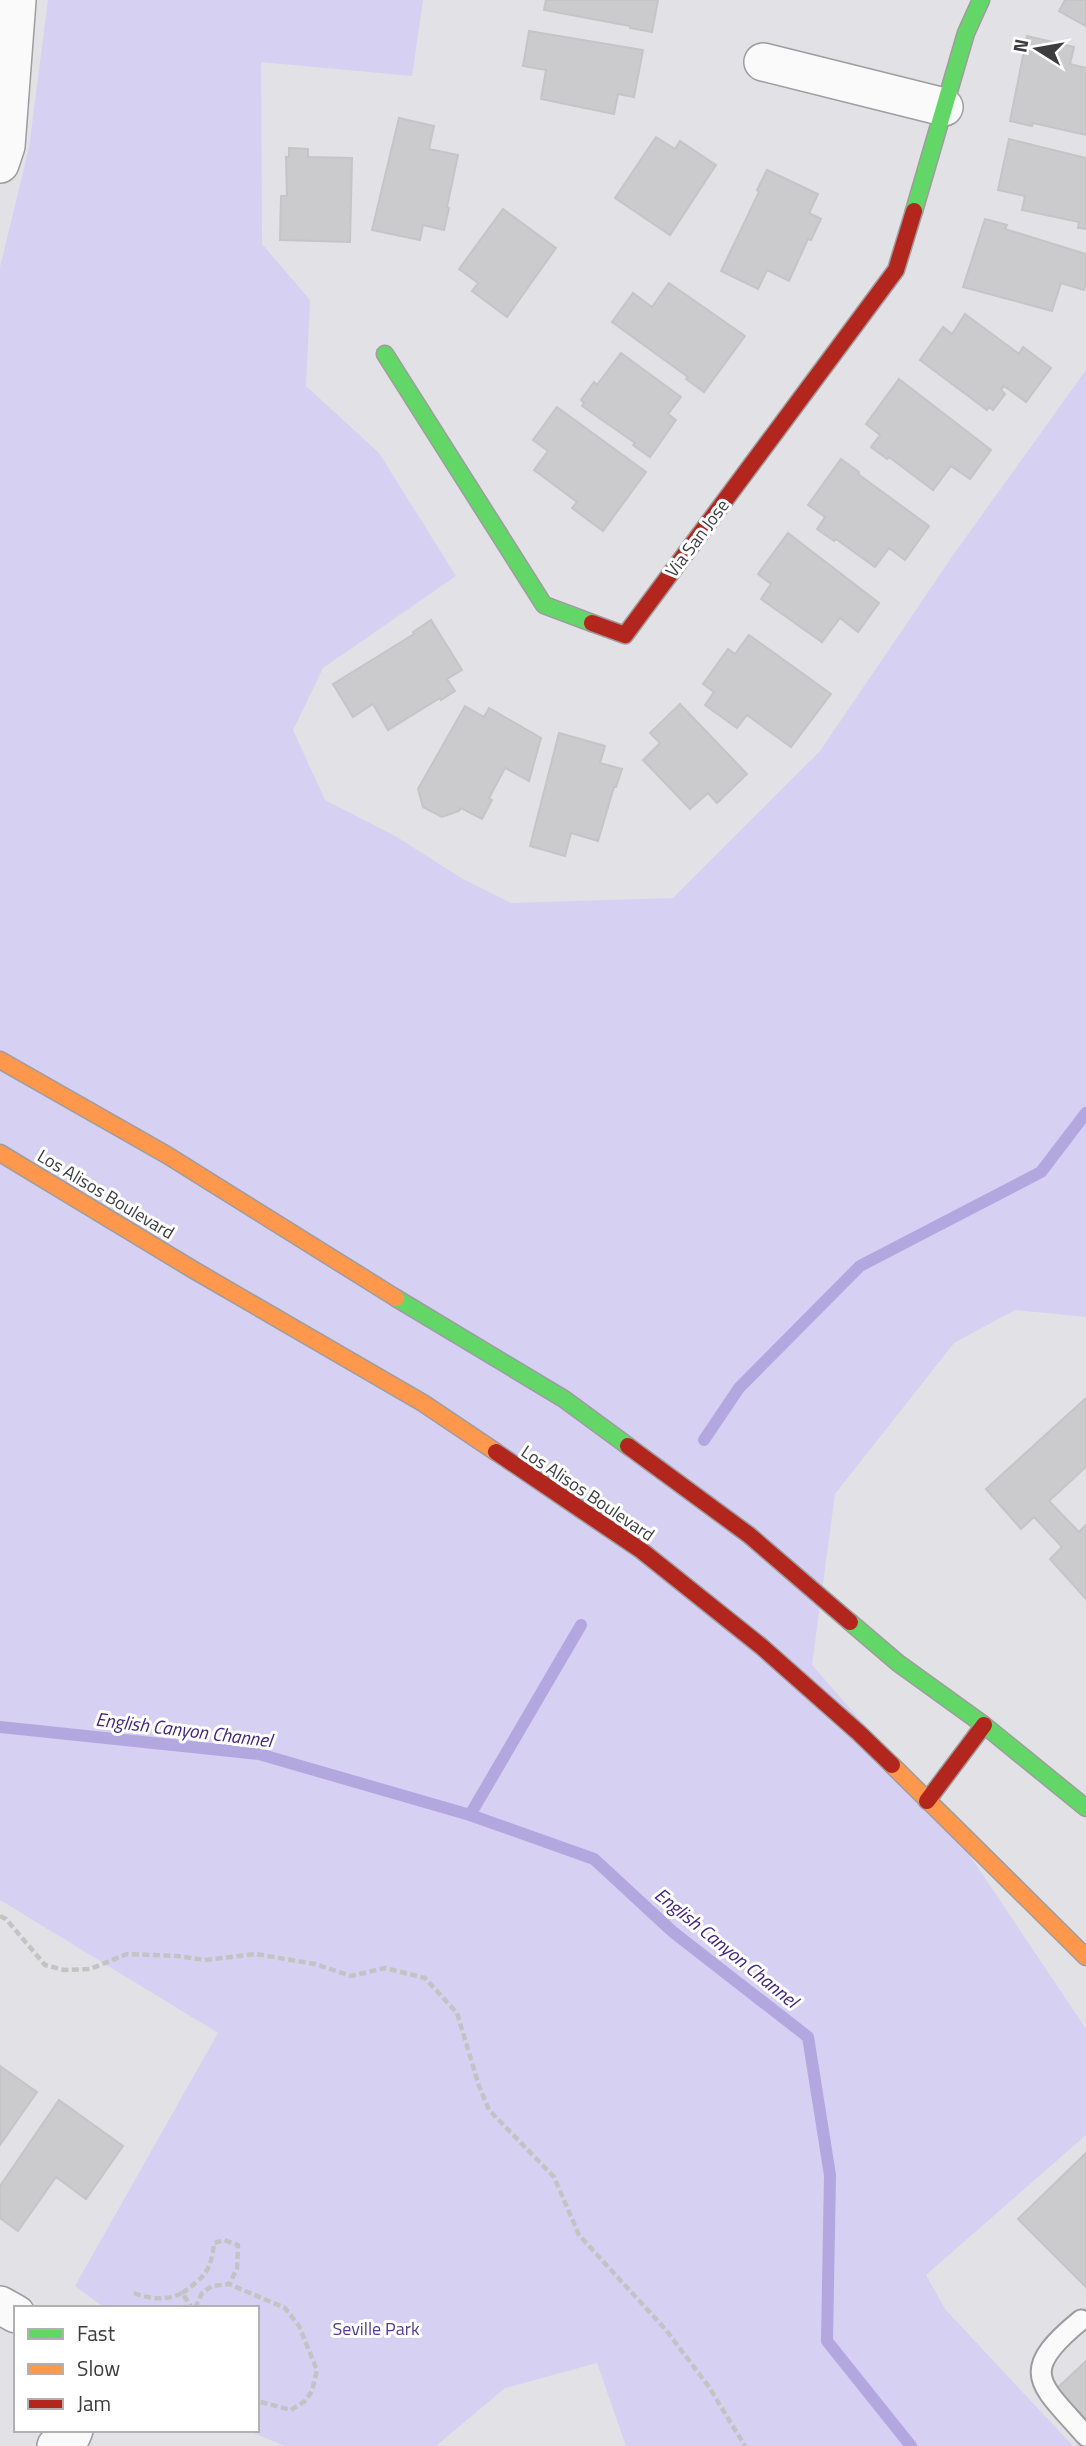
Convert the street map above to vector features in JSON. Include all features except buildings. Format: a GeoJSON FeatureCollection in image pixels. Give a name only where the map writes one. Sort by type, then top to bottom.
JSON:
{"type":"FeatureCollection","features":[{"type":"Feature","properties":{"kind":"main road","name":"Via San Jose"},"geometry":{"type":"LineString","coordinates":[[385,354],[544,605],[625,635],[896,270],[966,33],[981,0]]}},
{"type":"Feature","properties":{"kind":"main road"},"geometry":{"type":"LineString","coordinates":[[0,1060],[167,1155],[564,1399],[748,1535],[898,1663],[984,1725],[1086,1808]]}},
{"type":"Feature","properties":{"kind":"main road","name":"Los Alisos Boulevard"},"geometry":{"type":"LineString","coordinates":[[0,1153],[192,1269],[423,1403],[642,1551],[762,1647],[859,1733],[1086,1957]]}},
{"type":"Feature","properties":{"kind":"main road"},"geometry":{"type":"LineString","coordinates":[[927,1801],[984,1725]]}},
{"type":"Feature","properties":{"kind":"street"},"geometry":{"type":"LineString","coordinates":[[0,164],[6,146],[17,0]]}},
{"type":"Feature","properties":{"kind":"street"},"geometry":{"type":"LineString","coordinates":[[763,62],[944,107]]}},
{"type":"Feature","properties":{"kind":"street"},"geometry":{"type":"LineString","coordinates":[[56,2446],[74,2432]]}},
{"type":"Feature","properties":{"kind":"lane"},"geometry":{"type":"LineString","coordinates":[[1081,2320],[1057,2339],[1045,2354],[1040,2372],[1044,2388],[1086,2436]]}},
{"type":"Feature","properties":{"kind":"path"},"geometry":{"type":"LineString","coordinates":[[0,1916],[45,1965],[64,1970],[90,1969],[127,1954],[205,1960],[256,1954],[315,1964],[351,1976],[386,1968],[425,1978],[457,2014],[479,2086],[489,2109],[554,2177],[579,2235],[666,2330],[709,2387],[746,2446]]}},
{"type":"Feature","properties":{"kind":"path"},"geometry":{"type":"LineString","coordinates":[[134,2293],[148,2298],[170,2299],[182,2293],[201,2280],[211,2266],[214,2243],[224,2240],[238,2245],[237,2269],[229,2284]]}},
{"type":"Feature","properties":{"kind":"path"},"geometry":{"type":"LineString","coordinates":[[194,2306],[202,2293],[212,2286],[229,2284],[285,2308],[299,2326],[317,2370],[312,2391],[305,2401],[291,2410],[259,2402]]}},
{"type":"Feature","properties":{"kind":"path"},"geometry":{"type":"LineString","coordinates":[[182,2293],[192,2306]]}},
{"type":"Feature","properties":{"kind":"green space","name":"Seville Park"},"geometry":{"type":"Polygon","coordinates":[[[48,0],[423,0],[412,76],[261,62],[262,244],[310,300],[306,386],[379,453],[456,576],[323,668],[293,730],[325,800],[397,837],[461,878],[511,903],[673,898],[820,751],[956,551],[1086,370],[1086,1317],[1015,1310],[954,1343],[835,1494],[812,1665],[942,1814],[1086,2029],[1086,2135],[926,2275],[945,2309],[1073,2446],[626,2446],[597,2363],[505,2388],[436,2446],[285,2446],[251,2432],[259,2432],[259,2306],[102,2306],[75,2286],[218,2033],[0,1900],[0,267],[29,148],[48,0]]]}},
{"type":"Feature","properties":{"kind":"waterway"},"geometry":{"type":"LineString","coordinates":[[704,1440],[739,1388],[860,1266],[1041,1172],[1086,1113]]}},
{"type":"Feature","properties":{"kind":"waterway"},"geometry":{"type":"LineString","coordinates":[[470,1815],[581,1625]]}},
{"type":"Feature","properties":{"kind":"waterway","name":"English Canyon Channel"},"geometry":{"type":"LineString","coordinates":[[0,1727],[259,1754],[470,1815],[594,1859],[673,1932],[808,2037],[830,2175],[827,2341],[911,2446]]}},
{"type":"Feature","properties":{"kind":"traffic: fast"},"geometry":{"type":"LineString","coordinates":[[914,211],[966,33],[981,0]]}},
{"type":"Feature","properties":{"kind":"traffic: fast"},"geometry":{"type":"LineString","coordinates":[[385,354],[544,605],[592,623]]}},
{"type":"Feature","properties":{"kind":"traffic: fast"},"geometry":{"type":"LineString","coordinates":[[396,1298],[564,1399],[628,1446]]}},
{"type":"Feature","properties":{"kind":"traffic: fast"},"geometry":{"type":"LineString","coordinates":[[850,1622],[898,1663],[984,1725],[1086,1808]]}},
{"type":"Feature","properties":{"kind":"traffic: slow"},"geometry":{"type":"LineString","coordinates":[[0,1060],[167,1155],[396,1298]]}},
{"type":"Feature","properties":{"kind":"traffic: slow"},"geometry":{"type":"LineString","coordinates":[[0,1153],[192,1269],[423,1403],[496,1452]]}},
{"type":"Feature","properties":{"kind":"traffic: slow"},"geometry":{"type":"LineString","coordinates":[[892,1765],[1086,1957]]}},
{"type":"Feature","properties":{"kind":"traffic: jam"},"geometry":{"type":"LineString","coordinates":[[592,623],[625,635],[896,270],[914,211]]}},
{"type":"Feature","properties":{"kind":"traffic: jam"},"geometry":{"type":"LineString","coordinates":[[628,1446],[749,1535],[850,1622]]}},
{"type":"Feature","properties":{"kind":"traffic: jam"},"geometry":{"type":"LineString","coordinates":[[496,1452],[642,1551],[762,1647],[892,1765]]}},
{"type":"Feature","properties":{"kind":"traffic: jam"},"geometry":{"type":"LineString","coordinates":[[927,1801],[984,1725]]}}]}
